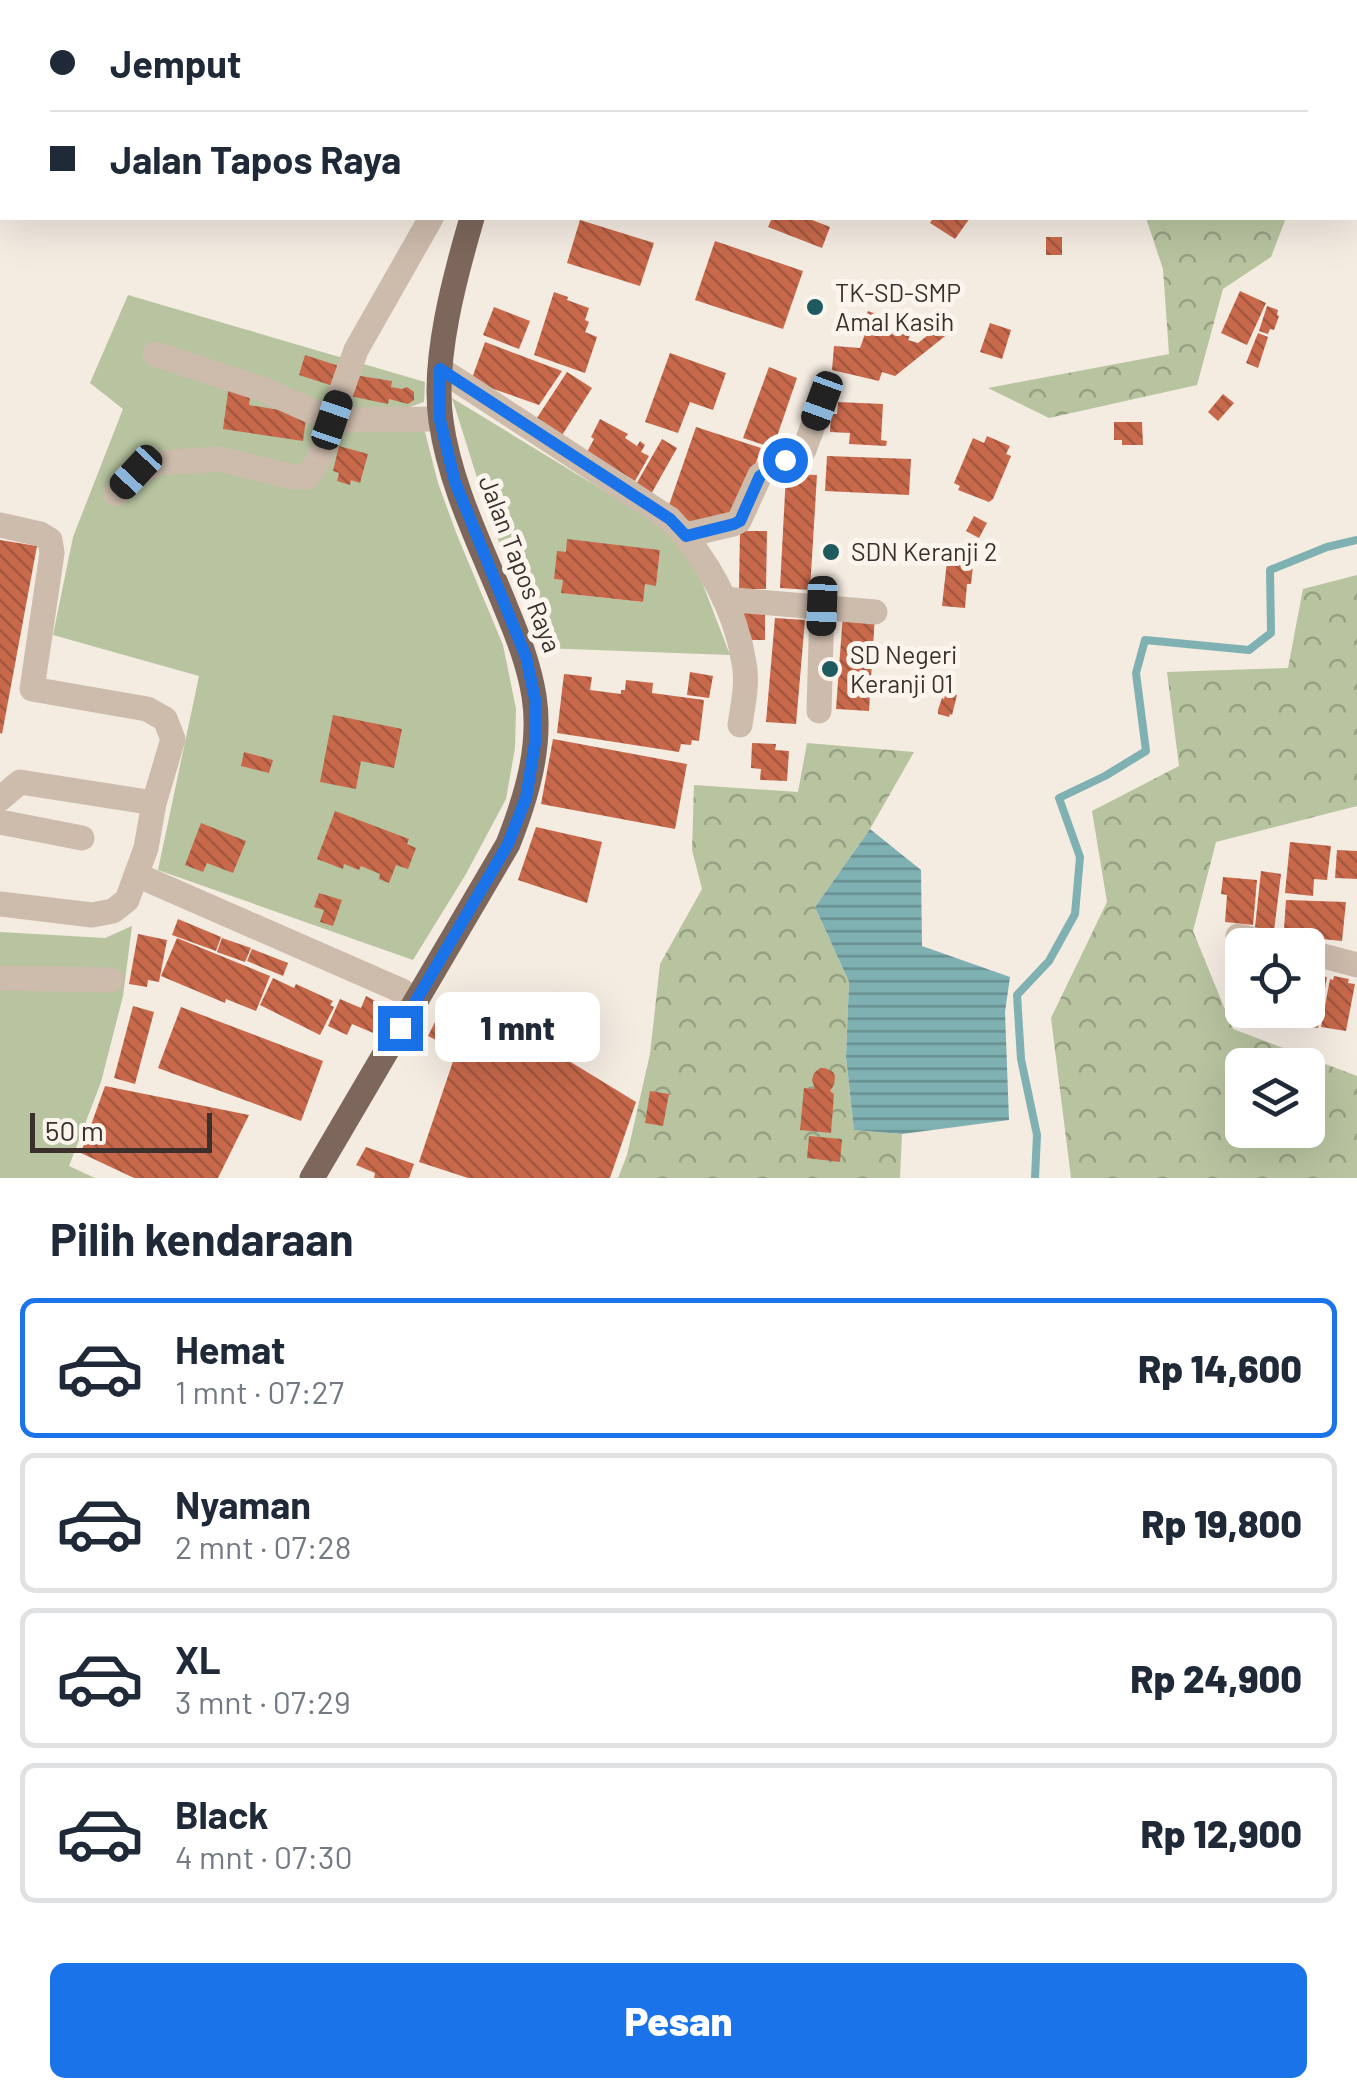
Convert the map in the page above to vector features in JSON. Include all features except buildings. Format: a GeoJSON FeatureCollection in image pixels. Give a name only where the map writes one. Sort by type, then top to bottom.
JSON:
{"type":"FeatureCollection","features":[{"type":"Feature","properties":{"kind":"main road","name":"Jalan Tapos Raya"},"geometry":{"type":"LineString","coordinates":[[312,1178],[508,844],[526,798],[535,743],[535,699],[526,657],[455,482],[440,420],[440,369],[451,302],[472,220]]}},
{"type":"Feature","properties":{"kind":"street"},"geometry":{"type":"LineString","coordinates":[[116,494],[136,472],[160,463],[220,459],[307,478],[328,440],[356,350],[430,220]]}},
{"type":"Feature","properties":{"kind":"street"},"geometry":{"type":"LineString","coordinates":[[154,354],[262,390],[332,420],[440,420]]}},
{"type":"Feature","properties":{"kind":"street"},"geometry":{"type":"LineString","coordinates":[[440,369],[670,519],[686,536],[708,566],[738,636],[746,688],[740,725]]}},
{"type":"Feature","properties":{"kind":"street"},"geometry":{"type":"LineString","coordinates":[[686,536],[740,521],[760,476],[804,450],[822,401]]}},
{"type":"Feature","properties":{"kind":"street"},"geometry":{"type":"LineString","coordinates":[[0,526],[40,534],[50,540],[52,553],[32,689],[147,710],[165,719],[173,740],[138,875],[127,900],[113,910],[92,914],[0,904]]}},
{"type":"Feature","properties":{"kind":"street"},"geometry":{"type":"LineString","coordinates":[[724,599],[876,612]]}},
{"type":"Feature","properties":{"kind":"street"},"geometry":{"type":"LineString","coordinates":[[818,711],[822,606]]}},
{"type":"Feature","properties":{"kind":"street"},"geometry":{"type":"LineString","coordinates":[[0,799],[20,782],[154,804]]}},
{"type":"Feature","properties":{"kind":"street"},"geometry":{"type":"LineString","coordinates":[[0,822],[82,838]]}},
{"type":"Feature","properties":{"kind":"street"},"geometry":{"type":"LineString","coordinates":[[138,875],[402,991]]}},
{"type":"Feature","properties":{"kind":"street"},"geometry":{"type":"LineString","coordinates":[[1325,957],[1357,965]]}},
{"type":"Feature","properties":{"kind":"street"},"geometry":{"type":"LineString","coordinates":[[0,978],[111,980]]}},
{"type":"Feature","properties":{"kind":"green space"},"geometry":{"type":"Polygon","coordinates":[[[1147,220],[1285,220],[1271,257],[1223,289],[1197,385],[1049,418],[988,388],[1169,354],[1163,269],[1147,220]]]}},
{"type":"Feature","properties":{"kind":"green space"},"geometry":{"type":"Polygon","coordinates":[[[128,295],[425,382],[424,402],[404,409],[425,432],[457,535],[503,645],[516,709],[515,748],[506,799],[413,960],[158,870],[199,676],[53,635],[73,537],[123,409],[90,383],[128,295]]]}},
{"type":"Feature","properties":{"kind":"green space"},"geometry":{"type":"Polygon","coordinates":[[[452,398],[662,526],[697,569],[730,655],[542,648],[491,522],[452,398]],[[568,540],[554,578],[563,580],[562,593],[642,602],[645,584],[656,585],[660,550],[568,540]]]}},
{"type":"Feature","properties":{"kind":"green space"},"geometry":{"type":"Polygon","coordinates":[[[1357,575],[1357,806],[1216,842],[1193,931],[1225,1009],[1225,1028],[1283,1048],[1225,1048],[1225,1148],[1325,1148],[1325,1064],[1357,1076],[1357,1178],[1071,1178],[1051,1018],[1107,902],[1092,811],[1179,766],[1167,672],[1288,668],[1303,589],[1357,575]]]}},
{"type":"Feature","properties":{"kind":"green space"},"geometry":{"type":"Polygon","coordinates":[[[807,743],[914,752],[870,829],[815,907],[849,982],[846,1057],[854,1130],[902,1134],[900,1178],[618,1178],[650,1054],[660,964],[702,889],[692,850],[694,785],[798,792],[807,743]]]}},
{"type":"Feature","properties":{"kind":"green space"},"geometry":{"type":"Polygon","coordinates":[[[132,926],[123,996],[101,1082],[69,1166],[95,1178],[0,1178],[0,932],[105,938],[132,926]]]}},
{"type":"Feature","properties":{"kind":"water"},"geometry":{"type":"Polygon","coordinates":[[[870,829],[921,870],[922,946],[1010,977],[1005,1012],[1009,1120],[902,1134],[854,1130],[846,1057],[849,982],[815,907],[870,829]]]}},
{"type":"Feature","properties":{"kind":"waterway"},"geometry":{"type":"LineString","coordinates":[[1035,1178],[1037,1135],[1021,1059],[1017,995],[1049,961],[1075,914],[1080,857],[1059,798],[1146,751],[1136,673],[1145,640],[1249,650],[1271,633],[1270,570],[1327,547],[1357,540]]}},
{"type":"Feature","properties":{"kind":"place","name":"TK-SD-SMP Amal Kasih"},"geometry":{"type":"Point","coordinates":[815,307]}},
{"type":"Feature","properties":{"kind":"place","name":"SDN Keranji 2"},"geometry":{"type":"Point","coordinates":[831,552]}},
{"type":"Feature","properties":{"kind":"place","name":"SD Negeri Keranji 01"},"geometry":{"type":"Point","coordinates":[830,669]}},
{"type":"Feature","properties":{"kind":"route"},"geometry":{"type":"LineString","coordinates":[[400,1028],[508,844],[526,798],[535,743],[535,699],[526,657],[455,482],[440,420],[440,369],[670,519],[686,536],[740,521],[760,476],[785,460]]}}]}
